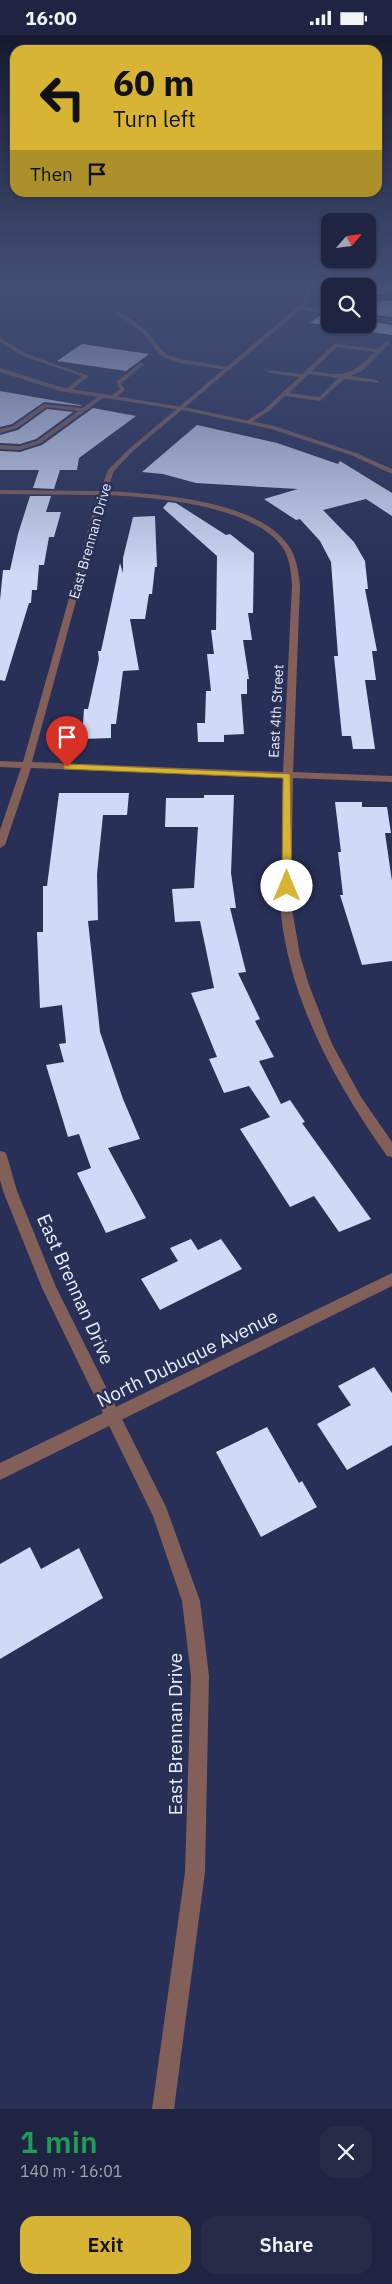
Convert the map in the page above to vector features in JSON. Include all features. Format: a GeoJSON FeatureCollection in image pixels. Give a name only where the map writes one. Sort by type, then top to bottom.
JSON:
{"type":"FeatureCollection","features":[{"type":"Feature","properties":{"kind":"street"},"geometry":{"type":"LineString","coordinates":[[32,383],[288,431],[369,460],[392,472]]}},
{"type":"Feature","properties":{"kind":"street"},"geometry":{"type":"LineString","coordinates":[[68,390],[77,383]]}},
{"type":"Feature","properties":{"kind":"street"},"geometry":{"type":"LineString","coordinates":[[112,398],[123,389],[118,383]]}},
{"type":"Feature","properties":{"kind":"street","name":"East Brennan Drive"},"geometry":{"type":"LineString","coordinates":[[0,845],[28,765],[102,495],[111,470],[131,450],[213,383]]}},
{"type":"Feature","properties":{"kind":"street"},"geometry":{"type":"LineString","coordinates":[[248,422],[267,410],[296,383]]}},
{"type":"Feature","properties":{"kind":"street"},"geometry":{"type":"LineString","coordinates":[[284,394],[320,399],[337,383]]}},
{"type":"Feature","properties":{"kind":"street"},"geometry":{"type":"LineString","coordinates":[[0,447],[31,446],[103,396]]}},
{"type":"Feature","properties":{"kind":"street"},"geometry":{"type":"LineString","coordinates":[[0,438],[3,431],[15,427],[46,405],[84,410]]}},
{"type":"Feature","properties":{"kind":"street","name":"East 4th Street"},"geometry":{"type":"LineString","coordinates":[[0,492],[160,497],[213,506],[245,517],[264,528],[282,541],[290,554],[296,585],[287,776],[287,923],[300,974],[332,1057],[352,1095],[392,1152]]}},
{"type":"Feature","properties":{"kind":"street"},"geometry":{"type":"LineString","coordinates":[[0,764],[392,779]]}},
{"type":"Feature","properties":{"kind":"street","name":"East Brennan Drive"},"geometry":{"type":"LineString","coordinates":[[0,1156],[10,1191],[49,1288],[160,1513],[188,1592],[200,1676],[195,1872],[163,2109]]}},
{"type":"Feature","properties":{"kind":"street","name":"North Dubuque Avenue"},"geometry":{"type":"LineString","coordinates":[[0,1472],[392,1279]]}},
{"type":"Feature","properties":{"kind":"building"},"geometry":{"type":"Polygon","coordinates":[[[0,391],[82,406],[44,402],[12,424],[0,427],[0,391]]]}},
{"type":"Feature","properties":{"kind":"building"},"geometry":{"type":"Polygon","coordinates":[[[93,408],[136,416],[79,458],[77,470],[60,470],[54,489],[33,488],[39,470],[0,470],[0,451],[20,452],[42,445],[93,408]]]}},
{"type":"Feature","properties":{"kind":"building"},"geometry":{"type":"Polygon","coordinates":[[[47,409],[73,412],[36,439],[20,444],[0,443],[0,435],[18,430],[47,409]]]}},
{"type":"Feature","properties":{"kind":"building"},"geometry":{"type":"Polygon","coordinates":[[[197,425],[277,443],[338,464],[340,461],[392,493],[392,516],[366,499],[323,510],[354,542],[365,561],[368,589],[365,589],[377,651],[372,651],[376,680],[365,680],[375,749],[353,749],[351,736],[342,736],[334,656],[338,656],[331,562],[320,541],[300,519],[296,520],[264,499],[298,489],[196,483],[163,474],[142,472],[197,425]]]}},
{"type":"Feature","properties":{"kind":"building"},"geometry":{"type":"Polygon","coordinates":[[[30,496],[51,496],[46,512],[61,512],[54,537],[49,537],[44,565],[39,565],[37,590],[32,590],[31,603],[29,603],[5,681],[0,680],[0,600],[3,570],[10,570],[18,534],[30,496]]]}},
{"type":"Feature","properties":{"kind":"building"},"geometry":{"type":"Polygon","coordinates":[[[168,502],[176,503],[226,535],[230,534],[254,553],[253,613],[248,613],[252,640],[243,640],[249,679],[247,679],[247,694],[241,694],[244,734],[224,735],[224,742],[198,742],[197,723],[205,723],[206,691],[211,691],[207,654],[214,654],[211,630],[216,630],[217,556],[163,508],[168,502]]]}},
{"type":"Feature","properties":{"kind":"building"},"geometry":{"type":"Polygon","coordinates":[[[155,516],[157,567],[155,567],[152,594],[149,594],[145,619],[130,619],[139,670],[123,671],[116,724],[111,724],[111,738],[82,739],[84,709],[88,709],[99,659],[98,651],[101,651],[120,563],[123,573],[123,558],[133,517],[155,516]]]}},
{"type":"Feature","properties":{"kind":"building"},"geometry":{"type":"Polygon","coordinates":[[[59,793],[129,793],[127,815],[103,815],[97,874],[98,920],[88,921],[100,1032],[123,1099],[140,1139],[108,1148],[146,1218],[106,1233],[77,1173],[91,1168],[79,1134],[68,1137],[46,1065],[64,1062],[59,1044],[66,1043],[62,1005],[40,1008],[37,932],[43,932],[43,886],[47,886],[59,793]]]}},
{"type":"Feature","properties":{"kind":"building"},"geometry":{"type":"Polygon","coordinates":[[[204,795],[234,795],[231,873],[236,908],[230,908],[246,972],[238,973],[260,1019],[255,1021],[274,1057],[259,1061],[281,1104],[290,1100],[305,1122],[302,1123],[371,1219],[339,1232],[314,1196],[290,1207],[240,1129],[270,1117],[249,1086],[224,1093],[209,1059],[217,1057],[191,993],[214,988],[200,921],[175,922],[172,889],[194,888],[198,827],[165,827],[166,798],[204,798],[204,795]]]}},
{"type":"Feature","properties":{"kind":"building"},"geometry":{"type":"Polygon","coordinates":[[[335,802],[362,802],[362,807],[387,807],[391,833],[385,833],[392,881],[392,961],[362,965],[340,895],[343,895],[338,852],[341,852],[335,802]]]}},
{"type":"Feature","properties":{"kind":"building"},"geometry":{"type":"Polygon","coordinates":[[[191,1239],[198,1250],[221,1239],[242,1269],[160,1310],[141,1279],[178,1261],[170,1248],[191,1239]]]}},
{"type":"Feature","properties":{"kind":"building"},"geometry":{"type":"Polygon","coordinates":[[[374,1367],[392,1393],[392,1445],[347,1470],[317,1424],[351,1405],[338,1386],[374,1367]]]}},
{"type":"Feature","properties":{"kind":"building"},"geometry":{"type":"Polygon","coordinates":[[[267,1427],[299,1483],[302,1481],[317,1507],[261,1537],[216,1452],[267,1427]]]}},
{"type":"Feature","properties":{"kind":"building"},"geometry":{"type":"Polygon","coordinates":[[[30,1547],[41,1569],[79,1548],[103,1598],[0,1659],[0,1564],[30,1547]]]}},
{"type":"Feature","properties":{"kind":"route"},"geometry":{"type":"LineString","coordinates":[[67,767],[287,776],[287,886]]}}]}
